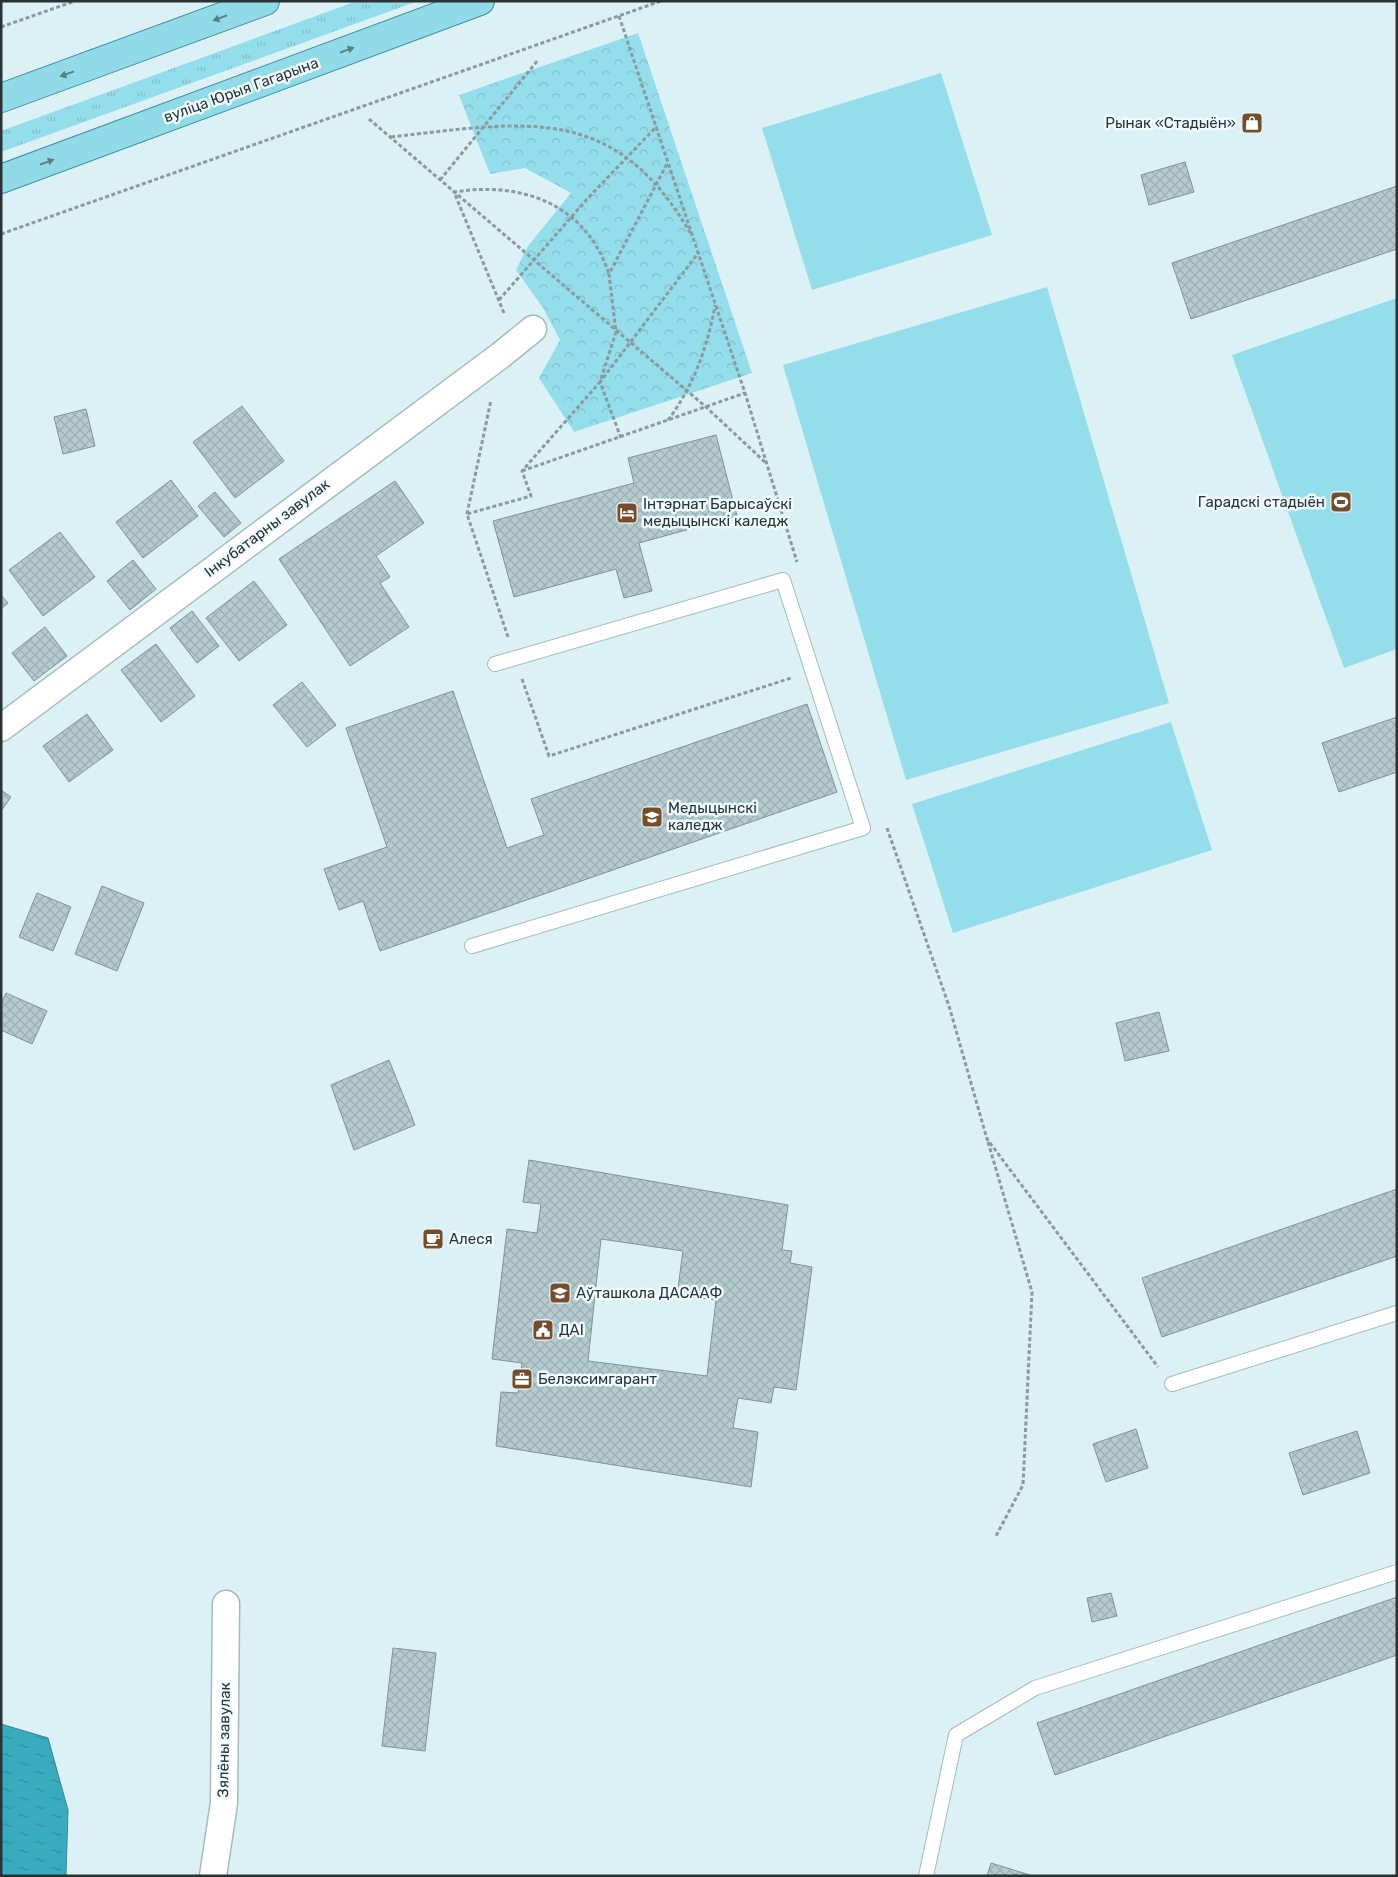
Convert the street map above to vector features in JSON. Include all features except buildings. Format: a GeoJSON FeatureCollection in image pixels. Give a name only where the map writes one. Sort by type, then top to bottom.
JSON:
{"type":"FeatureCollection","features":[{"type":"Feature","properties":{"kind":"main road"},"geometry":{"type":"LineString","coordinates":[[1,98],[266,1]]}},
{"type":"Feature","properties":{"kind":"main road","name":"вуліца Юрыя Гагарына"},"geometry":{"type":"LineString","coordinates":[[1,179],[480,1]]}},
{"type":"Feature","properties":{"kind":"street","name":"Інкубатарны завулак"},"geometry":{"type":"LineString","coordinates":[[1,728],[516,343]]}},
{"type":"Feature","properties":{"kind":"street","name":"Зялёны завулак"},"geometry":{"type":"LineString","coordinates":[[213,1876],[224,1803],[226,1604]]}},
{"type":"Feature","properties":{"kind":"lane"},"geometry":{"type":"LineString","coordinates":[[472,946],[863,828],[783,580],[495,664]]}},
{"type":"Feature","properties":{"kind":"lane"},"geometry":{"type":"LineString","coordinates":[[1172,1384],[1397,1313]]}},
{"type":"Feature","properties":{"kind":"lane"},"geometry":{"type":"LineString","coordinates":[[926,1876],[956,1735],[1035,1688],[1397,1572]]}},
{"type":"Feature","properties":{"kind":"path"},"geometry":{"type":"LineString","coordinates":[[1,26],[75,1]]}},
{"type":"Feature","properties":{"kind":"path"},"geometry":{"type":"LineString","coordinates":[[1,234],[662,1]]}},
{"type":"Feature","properties":{"kind":"path"},"geometry":{"type":"LineString","coordinates":[[618,16],[699,252],[799,566]]}},
{"type":"Feature","properties":{"kind":"path"},"geometry":{"type":"LineString","coordinates":[[440,180],[538,60]]}},
{"type":"Feature","properties":{"kind":"path"},"geometry":{"type":"LineString","coordinates":[[369,119],[706,407],[766,463]]}},
{"type":"Feature","properties":{"kind":"path"},"geometry":{"type":"LineString","coordinates":[[390,137],[514,126],[553,128],[580,134],[604,143],[628,157],[656,184],[680,215],[696,243]]}},
{"type":"Feature","properties":{"kind":"path"},"geometry":{"type":"LineString","coordinates":[[499,300],[572,217],[657,126]]}},
{"type":"Feature","properties":{"kind":"path"},"geometry":{"type":"LineString","coordinates":[[609,274],[669,161]]}},
{"type":"Feature","properties":{"kind":"path"},"geometry":{"type":"LineString","coordinates":[[454,192],[497,188],[542,199],[572,217],[589,236],[605,262],[609,274],[616,332],[600,382],[621,438]]}},
{"type":"Feature","properties":{"kind":"path"},"geometry":{"type":"LineString","coordinates":[[454,192],[516,343],[467,514],[549,756],[812,672]]}},
{"type":"Feature","properties":{"kind":"path"},"geometry":{"type":"LineString","coordinates":[[522,471],[600,382],[699,252]]}},
{"type":"Feature","properties":{"kind":"path"},"geometry":{"type":"LineString","coordinates":[[667,421],[680,404],[699,366],[715,302]]}},
{"type":"Feature","properties":{"kind":"path"},"geometry":{"type":"LineString","coordinates":[[522,471],[621,438],[745,393]]}},
{"type":"Feature","properties":{"kind":"path"},"geometry":{"type":"LineString","coordinates":[[467,514],[531,496],[522,471]]}},
{"type":"Feature","properties":{"kind":"path"},"geometry":{"type":"LineString","coordinates":[[885,822],[949,1006],[1032,1292],[1023,1485],[996,1536]]}},
{"type":"Feature","properties":{"kind":"path"},"geometry":{"type":"LineString","coordinates":[[987,1139],[1172,1384]]}},
{"type":"Feature","properties":{"kind":"green space"},"geometry":{"type":"Polygon","coordinates":[[[357,1],[418,1],[1,152],[1,131],[357,1]]]}},
{"type":"Feature","properties":{"kind":"green space"},"geometry":{"type":"Polygon","coordinates":[[[638,33],[752,373],[574,432],[539,378],[560,340],[543,308],[516,270],[528,246],[571,193],[525,168],[490,174],[459,95],[638,33]]]}},
{"type":"Feature","properties":{"kind":"green space"},"geometry":{"type":"Polygon","coordinates":[[[941,73],[992,235],[812,290],[762,128],[941,73]]]}},
{"type":"Feature","properties":{"kind":"green space"},"geometry":{"type":"Polygon","coordinates":[[[1047,287],[1169,703],[906,780],[783,365],[1047,287]]]}},
{"type":"Feature","properties":{"kind":"green space","name":"Гарадскі стадыён"},"geometry":{"type":"Polygon","coordinates":[[[1397,298],[1397,649],[1344,668],[1232,355],[1397,298]]]}},
{"type":"Feature","properties":{"kind":"green space"},"geometry":{"type":"Polygon","coordinates":[[[1171,722],[1212,850],[953,933],[912,804],[1171,722]]]}},
{"type":"Feature","properties":{"kind":"water"},"geometry":{"type":"Polygon","coordinates":[[[1,1724],[48,1738],[68,1810],[66,1876],[1,1876],[1,1724]]]}},
{"type":"Feature","properties":{"kind":"place","name":"Рынак «Стадыён»"},"geometry":{"type":"Point","coordinates":[1252,123]}},
{"type":"Feature","properties":{"kind":"place","name":"Гарадскі стадыён"},"geometry":{"type":"Point","coordinates":[1341,502]}},
{"type":"Feature","properties":{"kind":"place","name":"Інтэрнат Барысаўскі медыцынскі каледж"},"geometry":{"type":"Point","coordinates":[627,513]}},
{"type":"Feature","properties":{"kind":"place","name":"Медыцынскі каледж"},"geometry":{"type":"Point","coordinates":[652,817]}},
{"type":"Feature","properties":{"kind":"place","name":"Алеся"},"geometry":{"type":"Point","coordinates":[433,1239]}},
{"type":"Feature","properties":{"kind":"place","name":"Аўташкола ДАСААФ"},"geometry":{"type":"Point","coordinates":[560,1293]}},
{"type":"Feature","properties":{"kind":"place","name":"ДАІ"},"geometry":{"type":"Point","coordinates":[543,1330]}},
{"type":"Feature","properties":{"kind":"place","name":"Белэксимгарант"},"geometry":{"type":"Point","coordinates":[522,1379]}}]}
